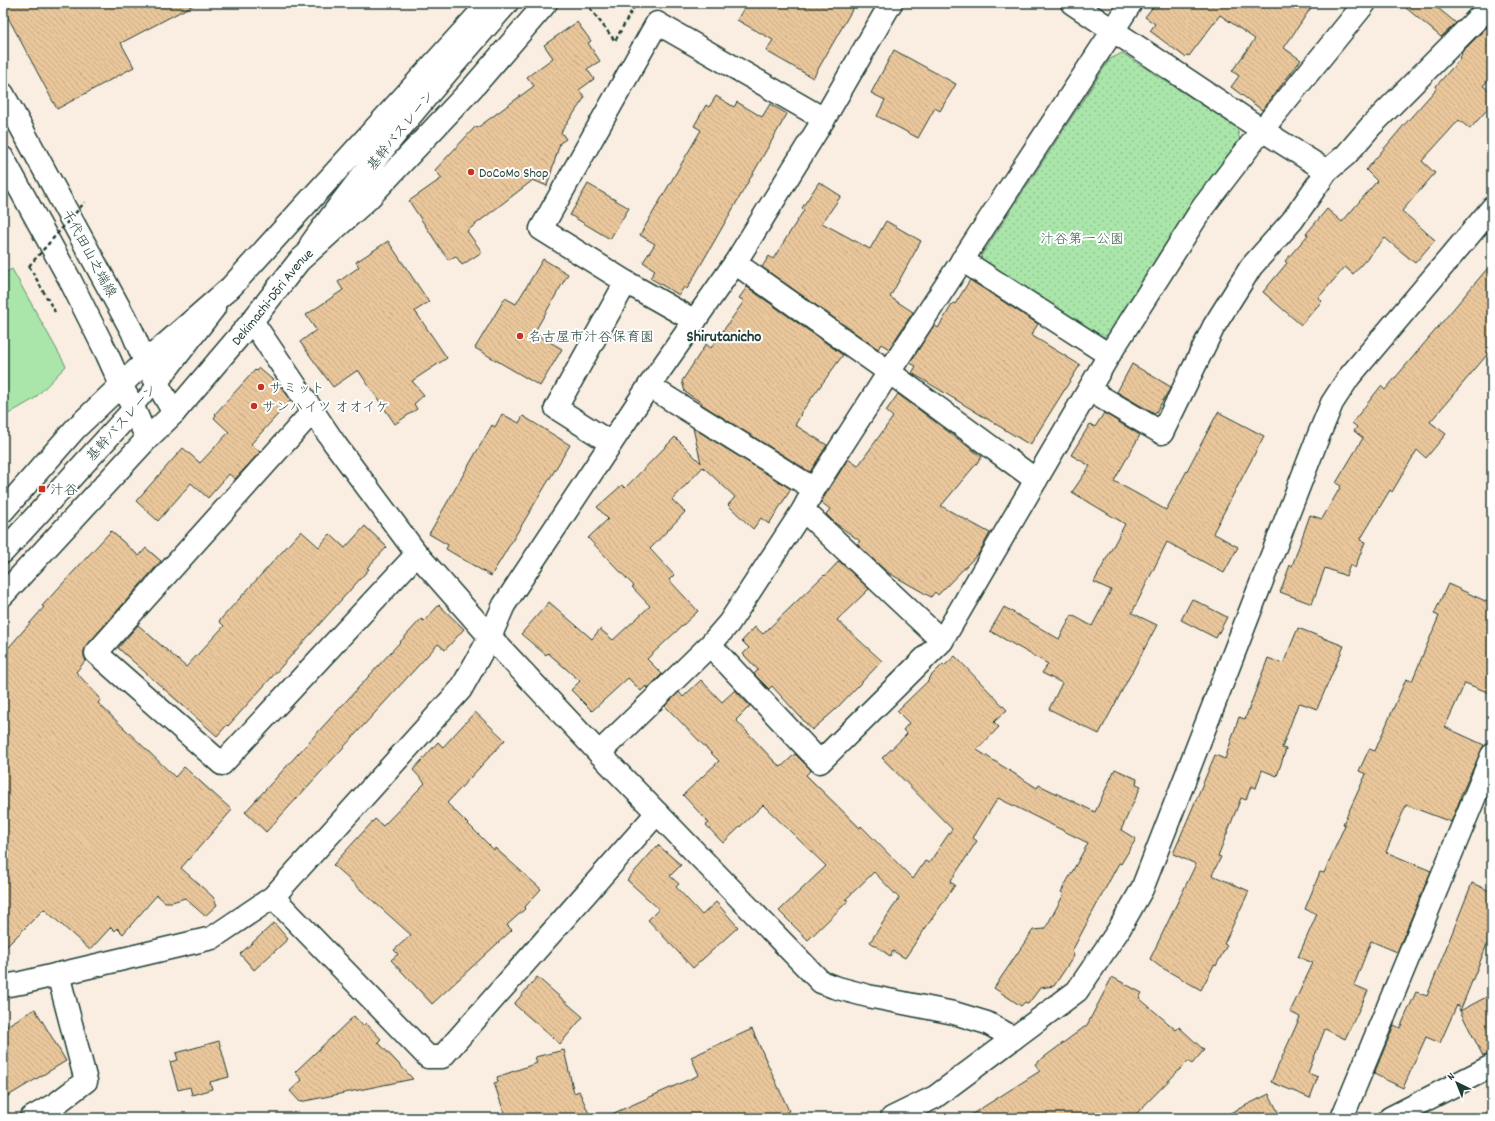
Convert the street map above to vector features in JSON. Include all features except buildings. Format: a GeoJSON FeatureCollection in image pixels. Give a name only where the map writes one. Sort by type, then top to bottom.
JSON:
{"type":"FeatureCollection","features":[{"type":"Feature","properties":{"kind":"street"},"geometry":{"type":"LineString","coordinates":[[3,511],[75,429],[145,362],[231,287],[489,3]]}},
{"type":"Feature","properties":{"kind":"street","name":"基幹バスレーン"},"geometry":{"type":"LineString","coordinates":[[299,261],[344,198],[456,61],[507,3]]}},
{"type":"Feature","properties":{"kind":"street","name":"Dekimachi-Dōri Avenue"},"geometry":{"type":"LineString","coordinates":[[3,596],[147,439],[174,413],[252,321],[299,261],[368,199],[475,85],[546,3]]}},
{"type":"Feature","properties":{"kind":"street"},"geometry":{"type":"LineString","coordinates":[[3,986],[212,938],[273,897],[462,689],[490,637],[504,605],[649,386],[735,264],[824,119],[890,3]]}},
{"type":"Feature","properties":{"kind":"street"},"geometry":{"type":"LineString","coordinates":[[1072,3],[1262,130],[1327,171]]}},
{"type":"Feature","properties":{"kind":"street"},"geometry":{"type":"LineString","coordinates":[[599,752],[710,645],[729,623],[803,510],[814,489],[889,372],[1130,3]]}},
{"type":"Feature","properties":{"kind":"street"},"geometry":{"type":"LineString","coordinates":[[710,645],[820,762],[942,641],[1109,355],[1203,207],[1262,130],[1365,3]]}},
{"type":"Feature","properties":{"kind":"street"},"geometry":{"type":"LineString","coordinates":[[1089,390],[1162,434],[1214,326],[1251,268],[1292,221],[1327,171],[1346,155],[1372,126],[1492,4]]}},
{"type":"Feature","properties":{"kind":"street"},"geometry":{"type":"LineString","coordinates":[[695,321],[626,282],[541,229],[657,23],[824,119]]}},
{"type":"Feature","properties":{"kind":"street","name":"千代田山之端線"},"geometry":{"type":"LineString","coordinates":[[3,94],[132,331],[145,362],[174,413]]}},
{"type":"Feature","properties":{"kind":"street"},"geometry":{"type":"LineString","coordinates":[[3,158],[70,280],[147,439]]}},
{"type":"Feature","properties":{"kind":"street"},"geometry":{"type":"LineString","coordinates":[[892,1118],[936,1097],[1077,991],[1118,931],[1142,889],[1332,403],[1349,377],[1492,208]]}},
{"type":"Feature","properties":{"kind":"street"},"geometry":{"type":"LineString","coordinates":[[962,260],[1109,355]]}},
{"type":"Feature","properties":{"kind":"street"},"geometry":{"type":"LineString","coordinates":[[735,264],[889,372],[1036,480]]}},
{"type":"Feature","properties":{"kind":"street"},"geometry":{"type":"LineString","coordinates":[[611,443],[556,408],[626,282]]}},
{"type":"Feature","properties":{"kind":"street","name":"基幹バスレーン"},"geometry":{"type":"LineString","coordinates":[[156,383],[231,287]]}},
{"type":"Feature","properties":{"kind":"street"},"geometry":{"type":"LineString","coordinates":[[252,321],[335,444],[417,554],[490,637],[657,813],[821,982],[868,996],[954,1013],[987,1023],[1014,1038]]}},
{"type":"Feature","properties":{"kind":"street"},"geometry":{"type":"LineString","coordinates":[[649,386],[814,489]]}},
{"type":"Feature","properties":{"kind":"street","name":"基幹バスレーン"},"geometry":{"type":"LineString","coordinates":[[3,552],[134,410]]}},
{"type":"Feature","properties":{"kind":"street"},"geometry":{"type":"LineString","coordinates":[[313,412],[96,653],[222,764],[417,554]]}},
{"type":"Feature","properties":{"kind":"street"},"geometry":{"type":"LineString","coordinates":[[803,510],[942,641]]}},
{"type":"Feature","properties":{"kind":"street"},"geometry":{"type":"LineString","coordinates":[[1342,1118],[1492,755]]}},
{"type":"Feature","properties":{"kind":"street"},"geometry":{"type":"LineString","coordinates":[[273,897],[428,1057],[442,1057],[657,813]]}},
{"type":"Feature","properties":{"kind":"street"},"geometry":{"type":"LineString","coordinates":[[31,1118],[61,1110],[86,1081],[58,974]]}},
{"type":"Feature","properties":{"kind":"street"},"geometry":{"type":"LineString","coordinates":[[1390,1118],[1492,1066]]}},
{"type":"Feature","properties":{"kind":"lane","name":"基幹バスレーン"},"geometry":{"type":"LineString","coordinates":[[134,410],[156,383]]}},
{"type":"Feature","properties":{"kind":"path"},"geometry":{"type":"LineString","coordinates":[[586,3],[615,41],[636,3]]}},
{"type":"Feature","properties":{"kind":"path"},"geometry":{"type":"LineString","coordinates":[[55,312],[29,266],[85,202]]}},
{"type":"Feature","properties":{"kind":"green space","name":"汁谷第一公園"},"geometry":{"type":"Polygon","coordinates":[[[1122,53],[1237,127],[1240,141],[1187,211],[1111,334],[1099,338],[983,267],[981,256],[1110,59],[1122,53]]]}},
{"type":"Feature","properties":{"kind":"green space"},"geometry":{"type":"Polygon","coordinates":[[[12,269],[66,366],[34,399],[3,417],[3,274],[12,269]]]}},
{"type":"Feature","properties":{"kind":"place","name":"DoCoMo Shop"},"geometry":{"type":"Point","coordinates":[471,172]}},
{"type":"Feature","properties":{"kind":"place","name":"名古屋市汁谷保育園"},"geometry":{"type":"Point","coordinates":[520,336]}},
{"type":"Feature","properties":{"kind":"place","name":"サミット"},"geometry":{"type":"Point","coordinates":[261,387]}},
{"type":"Feature","properties":{"kind":"place","name":"サンハイツ オオイケ"},"geometry":{"type":"Point","coordinates":[254,406]}},
{"type":"Feature","properties":{"kind":"place","name":"汁谷"},"geometry":{"type":"Point","coordinates":[42,489]}},
{"type":"Feature","properties":{"kind":"district","name":"Shirutanicho"},"geometry":{"type":"Point","coordinates":[724,335]}}]}
